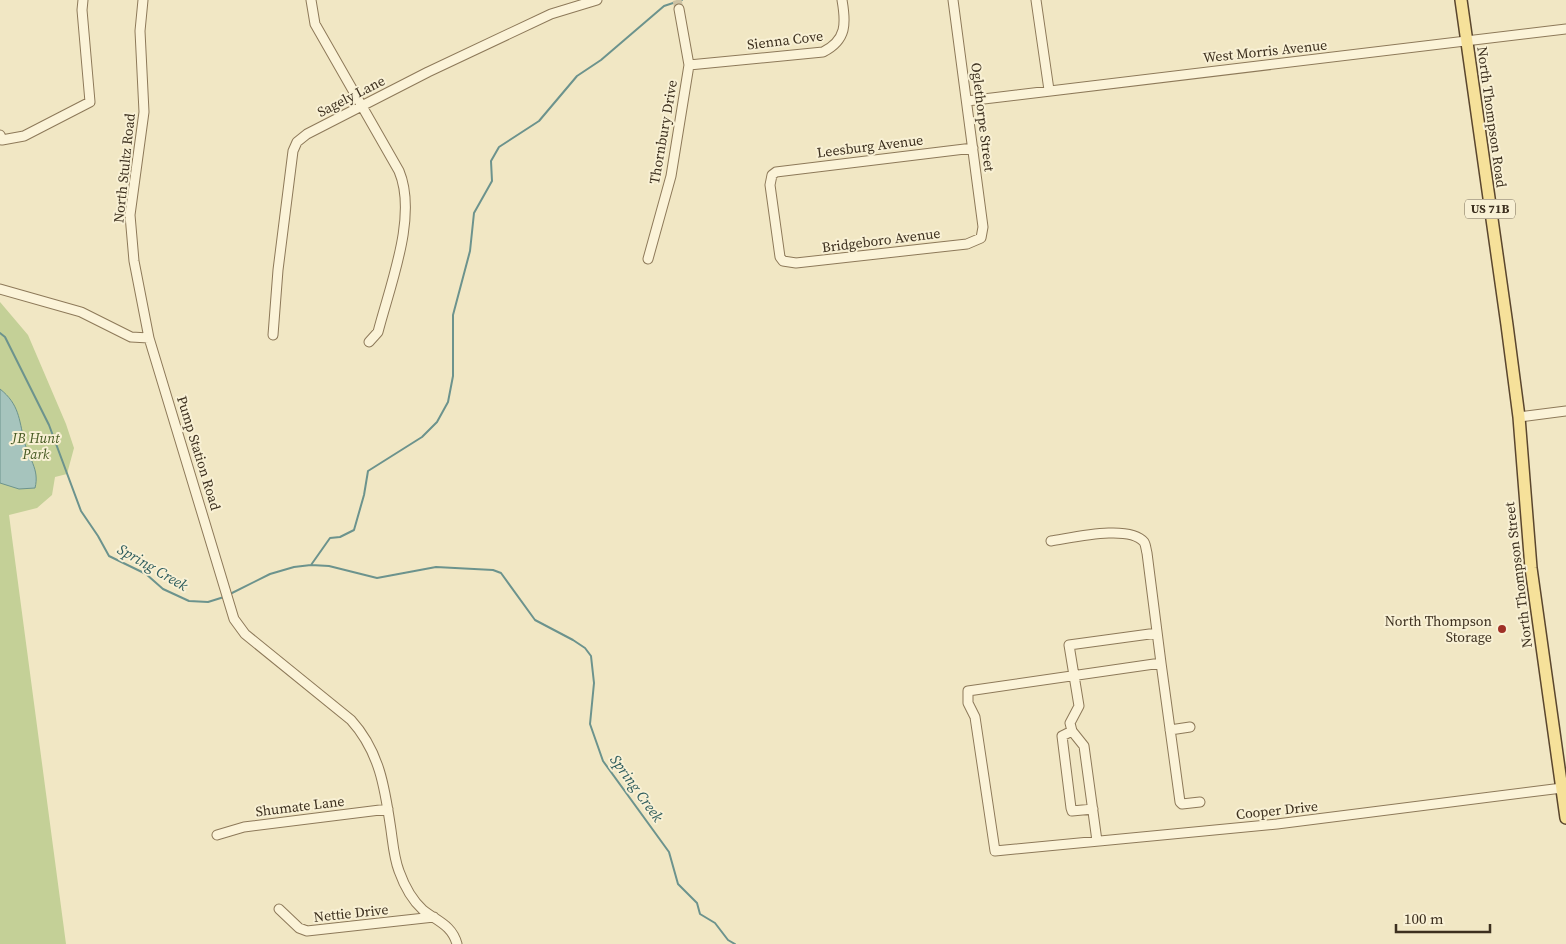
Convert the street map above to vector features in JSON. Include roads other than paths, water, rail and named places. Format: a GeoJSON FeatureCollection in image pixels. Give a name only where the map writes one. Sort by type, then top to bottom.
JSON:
{"type":"FeatureCollection","features":[{"type":"Feature","properties":{"kind":"main road","name":"North Thompson Road"},"geometry":{"type":"LineString","coordinates":[[1461,0],[1519,417]]}},
{"type":"Feature","properties":{"kind":"main road","name":"North Thompson Street"},"geometry":{"type":"LineString","coordinates":[[1519,417],[1531,568],[1566,818]]}},
{"type":"Feature","properties":{"kind":"street"},"geometry":{"type":"LineString","coordinates":[[1,137],[24,136],[90,102],[82,10],[83,0]]}},
{"type":"Feature","properties":{"kind":"street","name":"North Stultz Road"},"geometry":{"type":"LineString","coordinates":[[143,0],[140,31],[144,112],[130,215],[134,261],[149,338]]}},
{"type":"Feature","properties":{"kind":"street"},"geometry":{"type":"LineString","coordinates":[[311,0],[316,24],[404,181],[407,208],[403,235],[378,332],[369,342]]}},
{"type":"Feature","properties":{"kind":"street","name":"Sagely Lane"},"geometry":{"type":"LineString","coordinates":[[273,335],[278,270],[295,146],[298,142],[307,134],[363,105],[550,14],[597,0]]}},
{"type":"Feature","properties":{"kind":"street","name":"Sienna Cove"},"geometry":{"type":"LineString","coordinates":[[689,64],[823,52],[838,42],[843,33],[846,23],[842,0]]}},
{"type":"Feature","properties":{"kind":"street","name":"Oglethorpe Street"},"geometry":{"type":"LineString","coordinates":[[953,0],[983,227],[981,238]]}},
{"type":"Feature","properties":{"kind":"street"},"geometry":{"type":"LineString","coordinates":[[1036,0],[1049,90]]}},
{"type":"Feature","properties":{"kind":"street","name":"Thornbury Drive"},"geometry":{"type":"LineString","coordinates":[[648,259],[671,176],[689,64],[679,9]]}},
{"type":"Feature","properties":{"kind":"street","name":"West Morris Avenue"},"geometry":{"type":"LineString","coordinates":[[967,101],[1566,29]]}},
{"type":"Feature","properties":{"kind":"street","name":"Leesburg Avenue"},"geometry":{"type":"LineString","coordinates":[[783,261],[778,251],[770,185],[772,175],[782,171],[973,148]]}},
{"type":"Feature","properties":{"kind":"street","name":"Bridgeboro Avenue"},"geometry":{"type":"LineString","coordinates":[[783,261],[796,263],[967,244],[981,238]]}},
{"type":"Feature","properties":{"kind":"street"},"geometry":{"type":"LineString","coordinates":[[0,289],[80,312],[131,337],[149,338]]}},
{"type":"Feature","properties":{"kind":"street","name":"Pump Station Road"},"geometry":{"type":"LineString","coordinates":[[149,338],[234,619],[245,634],[351,720],[362,732],[372,748],[380,768],[394,852],[403,882],[411,896],[423,910],[455,934],[457,944]]}},
{"type":"Feature","properties":{"kind":"street"},"geometry":{"type":"LineString","coordinates":[[1519,417],[1566,410]]}},
{"type":"Feature","properties":{"kind":"street"},"geometry":{"type":"LineString","coordinates":[[1051,541],[1117,532],[1136,536],[1144,543],[1180,802],[1182,804],[1200,802]]}},
{"type":"Feature","properties":{"kind":"street"},"geometry":{"type":"LineString","coordinates":[[1097,842],[1084,746],[1072,731],[1072,717],[1079,706],[1069,645],[1157,633]]}},
{"type":"Feature","properties":{"kind":"street"},"geometry":{"type":"LineString","coordinates":[[1074,675],[1161,663]]}},
{"type":"Feature","properties":{"kind":"street","name":"Cooper Drive"},"geometry":{"type":"LineString","coordinates":[[1074,675],[968,691],[968,703],[975,717],[995,851],[1277,824],[1562,788]]}},
{"type":"Feature","properties":{"kind":"street"},"geometry":{"type":"LineString","coordinates":[[1170,730],[1190,727]]}},
{"type":"Feature","properties":{"kind":"street"},"geometry":{"type":"LineString","coordinates":[[1072,731],[1062,736],[1071,808],[1072,811],[1093,809]]}},
{"type":"Feature","properties":{"kind":"street","name":"Shumate Lane"},"geometry":{"type":"LineString","coordinates":[[217,835],[244,826],[388,809]]}},
{"type":"Feature","properties":{"kind":"street","name":"Nettie Drive"},"geometry":{"type":"LineString","coordinates":[[279,909],[299,928],[307,931],[434,917]]}},
{"type":"Feature","properties":{"kind":"water"},"geometry":{"type":"Polygon","coordinates":[[[0,389],[15,406],[26,446],[35,469],[35,488],[19,489],[0,483],[0,389]]]}},
{"type":"Feature","properties":{"kind":"waterway"},"geometry":{"type":"LineString","coordinates":[[311,565],[330,538],[340,537],[354,530],[364,495],[368,471],[422,437],[437,422],[448,402],[453,376],[453,315],[470,251],[474,213],[492,181],[491,161],[499,147],[539,121],[577,76],[601,60],[664,6],[682,0]]}},
{"type":"Feature","properties":{"kind":"waterway","name":"Spring Creek"},"geometry":{"type":"LineString","coordinates":[[0,333],[5,337],[49,425],[81,511],[109,556],[146,574],[163,589],[189,601],[208,602],[224,597]]}},
{"type":"Feature","properties":{"kind":"waterway","name":"Spring Creek"},"geometry":{"type":"LineString","coordinates":[[230,594],[270,574],[294,567],[311,565],[329,566],[377,578],[436,567],[493,570],[501,573],[535,620],[573,640],[585,648],[591,656],[594,683],[590,724],[603,761],[669,852],[678,884],[697,903],[700,914],[715,923],[728,940],[735,944]]}},
{"type":"Feature","properties":{"kind":"tunnel"},"geometry":{"type":"LineString","coordinates":[[677,0],[679,9]]}},
{"type":"Feature","properties":{"kind":"place","name":"North Thompson Storage"},"geometry":{"type":"Point","coordinates":[1502,629]}},
{"type":"Feature","properties":{"kind":"park label","name":"JB Hunt Park"},"geometry":{"type":"Point","coordinates":[36,446]}}]}
